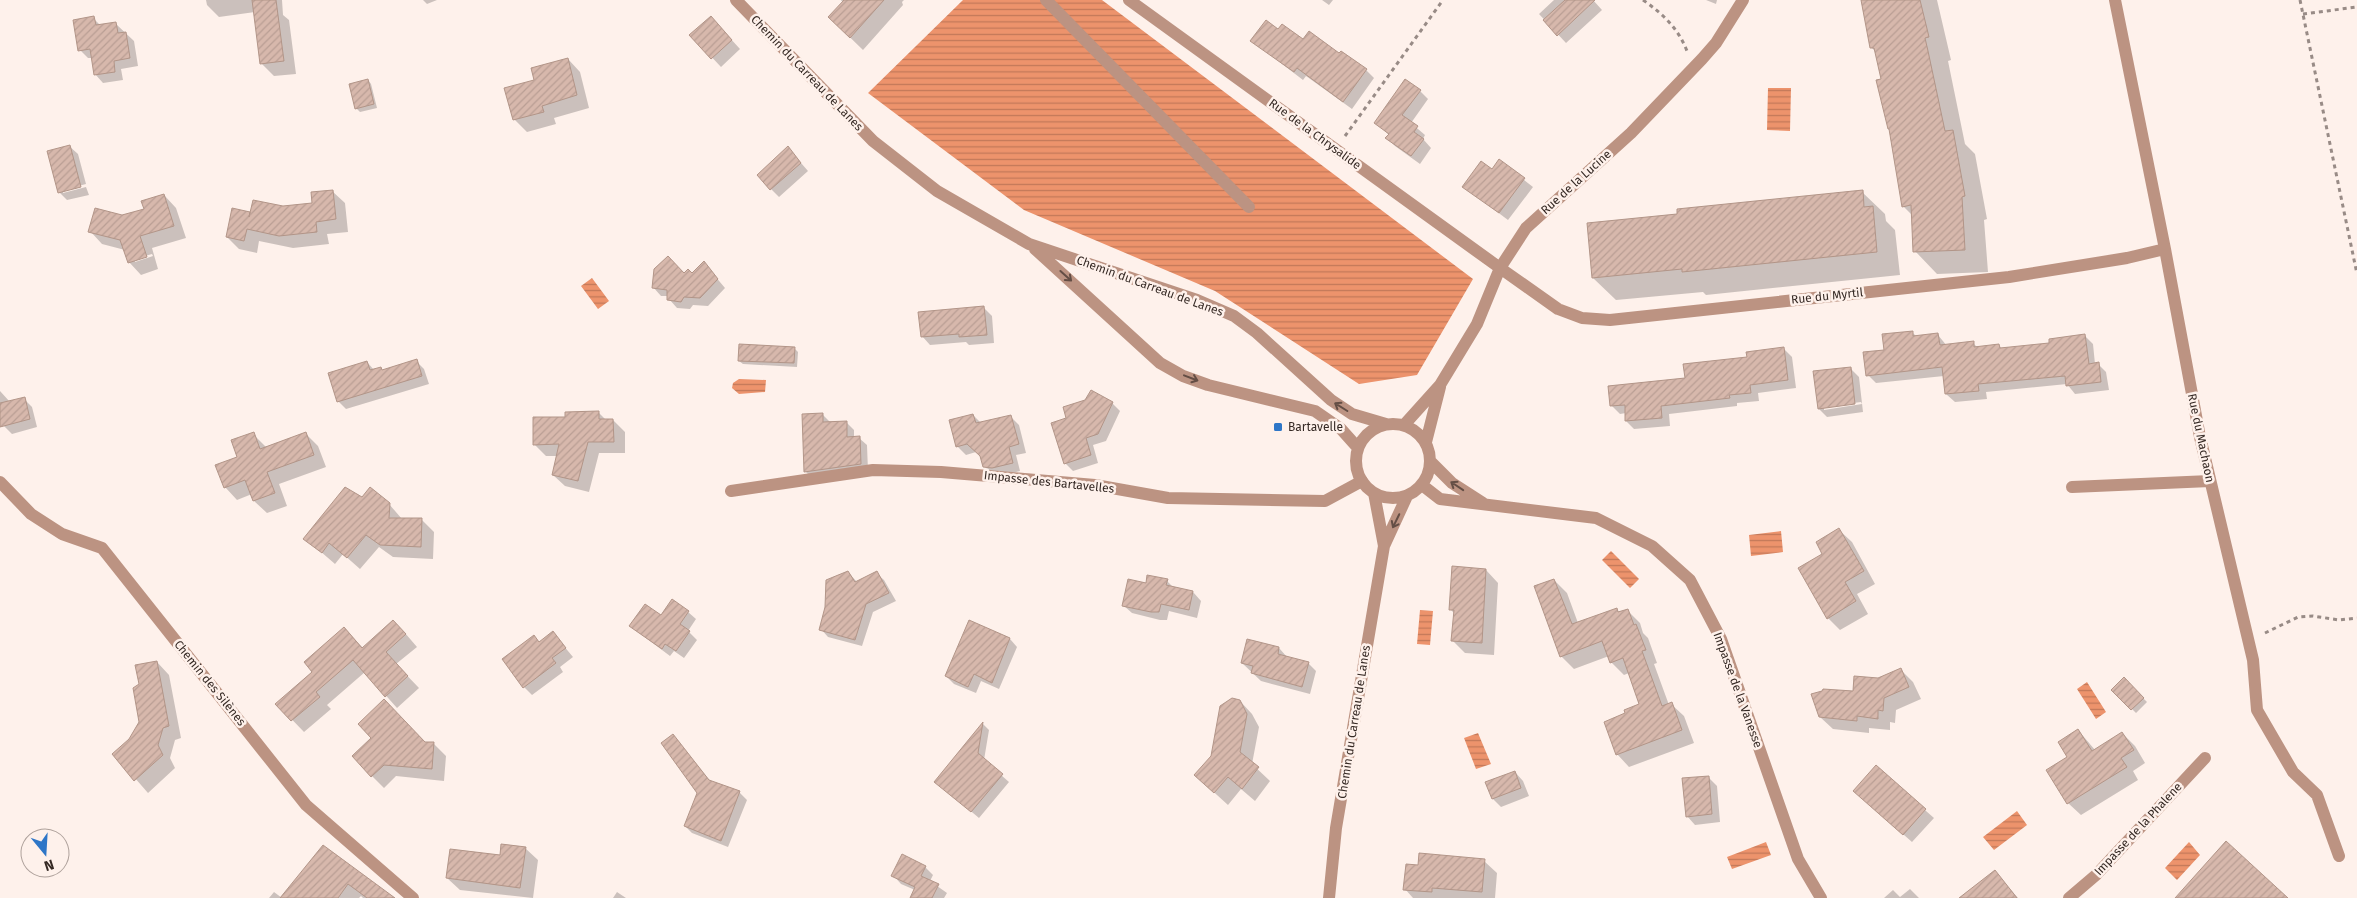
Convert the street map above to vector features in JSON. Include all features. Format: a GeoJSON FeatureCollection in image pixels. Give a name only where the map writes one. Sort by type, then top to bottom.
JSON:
{"type":"FeatureCollection","features":[{"type":"Feature","properties":{"kind":"street","name":"Chemin du Carreau de Lanes"},"geometry":{"type":"LineString","coordinates":[[736,0],[873,141],[937,191],[1029,244],[1197,300],[1234,316],[1257,333],[1330,400],[1352,414],[1386,424]]}},
{"type":"Feature","properties":{"kind":"street"},"geometry":{"type":"LineString","coordinates":[[1046,0],[1249,208]]}},
{"type":"Feature","properties":{"kind":"street","name":"Rue de la Chrysalide"},"geometry":{"type":"LineString","coordinates":[[1128,0],[1500,268]]}},
{"type":"Feature","properties":{"kind":"street","name":"Rue de la Lucine"},"geometry":{"type":"LineString","coordinates":[[1404,425],[1440,385],[1477,324],[1500,268],[1526,228],[1631,133],[1702,59],[1716,43],[1743,0]]}},
{"type":"Feature","properties":{"kind":"street","name":"Rue du Machaon"},"geometry":{"type":"LineString","coordinates":[[2115,0],[2165,248],[2200,437],[2253,660],[2257,710],[2292,772],[2317,795],[2339,856]]}},
{"type":"Feature","properties":{"kind":"street","name":"Chemin du Carreau de Lanes"},"geometry":{"type":"LineString","coordinates":[[1029,244],[1160,363],[1184,376],[1208,385],[1315,410],[1341,429],[1358,448]]}},
{"type":"Feature","properties":{"kind":"street","name":"Rue du Myrtil"},"geometry":{"type":"LineString","coordinates":[[1500,268],[1558,309],[1582,318],[1610,320],[2009,277],[2127,258],[2165,248]]}},
{"type":"Feature","properties":{"kind":"street","name":"Rue de la Lucine"},"geometry":{"type":"LineString","coordinates":[[1426,442],[1440,385]]}},
{"type":"Feature","properties":{"kind":"street"},"geometry":{"type":"LineString","coordinates":[[1386,424],[1404,425],[1420,435],[1426,442],[1431,462],[1428,475],[1422,485],[1407,496],[1385,497],[1374,493],[1362,481],[1356,459],[1358,448],[1365,437],[1374,429],[1386,424]]}},
{"type":"Feature","properties":{"kind":"street","name":"Impasse de la Vanesse"},"geometry":{"type":"LineString","coordinates":[[1431,462],[1452,483],[1487,505]]}},
{"type":"Feature","properties":{"kind":"street","name":"Impasse des Bartavelles"},"geometry":{"type":"LineString","coordinates":[[731,491],[873,470],[940,472],[1096,485],[1168,498],[1326,501],[1362,481]]}},
{"type":"Feature","properties":{"kind":"street"},"geometry":{"type":"LineString","coordinates":[[2072,487],[2210,481]]}},
{"type":"Feature","properties":{"kind":"street","name":"Chemin des Silènes"},"geometry":{"type":"LineString","coordinates":[[0,482],[39,520],[62,534],[102,548],[306,805],[413,898]]}},
{"type":"Feature","properties":{"kind":"street","name":"Impasse de la Vanesse"},"geometry":{"type":"LineString","coordinates":[[1422,485],[1440,499],[1596,518],[1652,546],[1690,580],[1721,639],[1798,858],[1821,898]]}},
{"type":"Feature","properties":{"kind":"street","name":"Chemin du Carreau de Lanes"},"geometry":{"type":"LineString","coordinates":[[1374,493],[1384,546]]}},
{"type":"Feature","properties":{"kind":"street","name":"Chemin du Carreau de Lanes"},"geometry":{"type":"LineString","coordinates":[[1329,898],[1336,828],[1384,546],[1407,496]]}},
{"type":"Feature","properties":{"kind":"street","name":"Impasse de la Phalene"},"geometry":{"type":"LineString","coordinates":[[2069,898],[2096,875],[2205,758]]}},
{"type":"Feature","properties":{"kind":"path"},"geometry":{"type":"LineString","coordinates":[[1336,149],[1443,0]]}},
{"type":"Feature","properties":{"kind":"path"},"geometry":{"type":"LineString","coordinates":[[1643,0],[1661,14],[1680,34],[1688,54]]}},
{"type":"Feature","properties":{"kind":"path"},"geometry":{"type":"LineString","coordinates":[[2300,0],[2357,274]]}},
{"type":"Feature","properties":{"kind":"path"},"geometry":{"type":"LineString","coordinates":[[2303,14],[2357,7]]}},
{"type":"Feature","properties":{"kind":"path"},"geometry":{"type":"LineString","coordinates":[[2264,634],[2298,617],[2313,616],[2339,620],[2357,618]]}},
{"type":"Feature","properties":{"kind":"shaded area"},"geometry":{"type":"Polygon","coordinates":[[[963,0],[1102,0],[1473,279],[1417,375],[1359,384],[1215,291],[1024,210],[868,93],[963,0]]]}},
{"type":"Feature","properties":{"kind":"shaded area"},"geometry":{"type":"Polygon","coordinates":[[[1768,88],[1791,88],[1790,131],[1767,130],[1768,88]]]}},
{"type":"Feature","properties":{"kind":"shaded area"},"geometry":{"type":"Polygon","coordinates":[[[592,278],[609,301],[598,309],[581,286],[592,278]]]}},
{"type":"Feature","properties":{"kind":"shaded area"},"geometry":{"type":"Polygon","coordinates":[[[739,379],[766,380],[765,392],[739,394],[732,388],[733,383],[739,379]]]}},
{"type":"Feature","properties":{"kind":"shaded area"},"geometry":{"type":"Polygon","coordinates":[[[1781,531],[1783,552],[1751,556],[1749,535],[1781,531]]]}},
{"type":"Feature","properties":{"kind":"shaded area"},"geometry":{"type":"Polygon","coordinates":[[[1611,551],[1639,579],[1630,588],[1602,560],[1611,551]]]}},
{"type":"Feature","properties":{"kind":"shaded area"},"geometry":{"type":"Polygon","coordinates":[[[1420,610],[1433,611],[1430,645],[1417,644],[1420,610]]]}},
{"type":"Feature","properties":{"kind":"shaded area"},"geometry":{"type":"Polygon","coordinates":[[[2087,682],[2106,712],[2096,719],[2077,689],[2087,682]]]}},
{"type":"Feature","properties":{"kind":"shaded area"},"geometry":{"type":"Polygon","coordinates":[[[1478,733],[1491,764],[1476,769],[1464,738],[1478,733]]]}},
{"type":"Feature","properties":{"kind":"shaded area"},"geometry":{"type":"Polygon","coordinates":[[[2017,811],[2027,825],[1994,850],[1983,837],[2017,811]]]}},
{"type":"Feature","properties":{"kind":"shaded area"},"geometry":{"type":"Polygon","coordinates":[[[1766,842],[1771,855],[1732,869],[1727,857],[1766,842]]]}},
{"type":"Feature","properties":{"kind":"shaded area"},"geometry":{"type":"Polygon","coordinates":[[[2189,842],[2200,855],[2177,880],[2165,868],[2189,842]]]}},
{"type":"Feature","properties":{"kind":"building"},"geometry":{"type":"Polygon","coordinates":[[[252,0],[276,0],[284,61],[260,64],[252,0]]]}},
{"type":"Feature","properties":{"kind":"building"},"geometry":{"type":"Polygon","coordinates":[[[844,0],[884,0],[850,38],[828,17],[844,0]]]}},
{"type":"Feature","properties":{"kind":"building"},"geometry":{"type":"Polygon","coordinates":[[[1565,0],[1595,0],[1557,36],[1543,20],[1565,0]]]}},
{"type":"Feature","properties":{"kind":"building"},"geometry":{"type":"Polygon","coordinates":[[[1861,0],[1920,0],[1929,37],[1925,38],[1945,131],[1953,130],[1965,196],[1962,197],[1965,250],[1913,252],[1911,205],[1902,207],[1889,129],[1876,80],[1881,79],[1874,48],[1870,48],[1861,0]]]}},
{"type":"Feature","properties":{"kind":"building"},"geometry":{"type":"Polygon","coordinates":[[[94,16],[96,25],[116,22],[118,33],[126,32],[130,58],[114,61],[115,72],[94,75],[90,49],[78,51],[73,20],[94,16]]]}},
{"type":"Feature","properties":{"kind":"building"},"geometry":{"type":"Polygon","coordinates":[[[711,16],[732,40],[711,59],[689,35],[711,16]]]}},
{"type":"Feature","properties":{"kind":"building"},"geometry":{"type":"Polygon","coordinates":[[[1266,20],[1278,29],[1282,24],[1303,39],[1309,31],[1339,53],[1341,51],[1367,69],[1343,102],[1297,68],[1294,72],[1250,41],[1266,20]]]}},
{"type":"Feature","properties":{"kind":"building"},"geometry":{"type":"Polygon","coordinates":[[[568,58],[577,95],[542,106],[544,112],[513,120],[504,88],[534,80],[531,68],[568,58]]]}},
{"type":"Feature","properties":{"kind":"building"},"geometry":{"type":"Polygon","coordinates":[[[368,79],[374,104],[355,109],[349,84],[368,79]]]}},
{"type":"Feature","properties":{"kind":"building"},"geometry":{"type":"Polygon","coordinates":[[[1405,79],[1421,90],[1402,115],[1418,126],[1414,132],[1424,139],[1411,156],[1385,138],[1389,134],[1374,123],[1405,79]]]}},
{"type":"Feature","properties":{"kind":"building"},"geometry":{"type":"Polygon","coordinates":[[[70,145],[81,187],[58,193],[47,151],[70,145]]]}},
{"type":"Feature","properties":{"kind":"building"},"geometry":{"type":"Polygon","coordinates":[[[788,146],[801,163],[770,190],[757,175],[788,146]]]}},
{"type":"Feature","properties":{"kind":"building"},"geometry":{"type":"Polygon","coordinates":[[[1499,159],[1525,178],[1499,213],[1462,187],[1481,161],[1492,169],[1499,159]]]}},
{"type":"Feature","properties":{"kind":"building"},"geometry":{"type":"Polygon","coordinates":[[[333,190],[336,219],[316,222],[317,232],[279,236],[247,229],[244,241],[226,237],[232,208],[250,212],[249,217],[253,200],[283,206],[312,203],[311,192],[333,190]]]}},
{"type":"Feature","properties":{"kind":"building"},"geometry":{"type":"Polygon","coordinates":[[[1863,190],[1864,207],[1873,206],[1877,252],[1682,272],[1682,269],[1592,278],[1587,223],[1677,214],[1677,209],[1863,190]]]}},
{"type":"Feature","properties":{"kind":"building"},"geometry":{"type":"Polygon","coordinates":[[[164,194],[174,226],[140,236],[147,257],[128,263],[120,240],[88,232],[95,208],[122,215],[144,209],[141,201],[164,194]]]}},
{"type":"Feature","properties":{"kind":"building"},"geometry":{"type":"Polygon","coordinates":[[[668,256],[684,273],[688,269],[692,273],[704,261],[718,279],[700,298],[684,297],[681,302],[667,300],[667,290],[652,288],[654,269],[668,256]]]}},
{"type":"Feature","properties":{"kind":"building"},"geometry":{"type":"Polygon","coordinates":[[[984,306],[987,335],[959,337],[959,334],[921,337],[918,312],[984,306]]]}},
{"type":"Feature","properties":{"kind":"building"},"geometry":{"type":"Polygon","coordinates":[[[1913,331],[1913,336],[1938,333],[1940,345],[1974,341],[1974,347],[1999,344],[2000,348],[2049,343],[2049,339],[2085,334],[2089,364],[2099,362],[2101,382],[2066,386],[2065,376],[1978,384],[1979,391],[1945,394],[1942,367],[1866,376],[1863,352],[1884,350],[1882,334],[1913,331]]]}},
{"type":"Feature","properties":{"kind":"building"},"geometry":{"type":"Polygon","coordinates":[[[739,344],[795,347],[794,363],[738,361],[739,344]]]}},
{"type":"Feature","properties":{"kind":"building"},"geometry":{"type":"Polygon","coordinates":[[[1784,347],[1788,380],[1750,385],[1751,393],[1729,395],[1730,398],[1661,406],[1662,418],[1625,421],[1625,405],[1610,406],[1608,386],[1685,378],[1683,364],[1747,357],[1746,352],[1784,347]]]}},
{"type":"Feature","properties":{"kind":"building"},"geometry":{"type":"Polygon","coordinates":[[[417,359],[422,376],[337,402],[328,373],[367,361],[370,370],[381,367],[382,370],[417,359]]]}},
{"type":"Feature","properties":{"kind":"building"},"geometry":{"type":"Polygon","coordinates":[[[1851,367],[1855,404],[1818,409],[1813,371],[1851,367]]]}},
{"type":"Feature","properties":{"kind":"building"},"geometry":{"type":"Polygon","coordinates":[[[1091,390],[1113,402],[1098,434],[1086,438],[1091,455],[1064,464],[1051,423],[1066,418],[1063,407],[1085,400],[1091,390]]]}},
{"type":"Feature","properties":{"kind":"building"},"geometry":{"type":"Polygon","coordinates":[[[25,397],[30,419],[0,427],[0,403],[25,397]]]}},
{"type":"Feature","properties":{"kind":"building"},"geometry":{"type":"Polygon","coordinates":[[[599,411],[599,419],[613,419],[614,442],[588,442],[578,481],[552,475],[559,444],[533,445],[533,417],[565,417],[565,412],[599,411]]]}},
{"type":"Feature","properties":{"kind":"building"},"geometry":{"type":"Polygon","coordinates":[[[823,413],[823,422],[847,421],[847,437],[860,436],[861,464],[804,472],[802,414],[823,413]]]}},
{"type":"Feature","properties":{"kind":"building"},"geometry":{"type":"Polygon","coordinates":[[[973,414],[976,423],[1011,415],[1019,444],[1009,447],[1013,463],[992,468],[983,467],[980,456],[967,444],[956,447],[949,420],[973,414]]]}},
{"type":"Feature","properties":{"kind":"building"},"geometry":{"type":"Polygon","coordinates":[[[254,432],[260,449],[306,432],[314,455],[267,472],[275,493],[253,501],[245,480],[224,488],[215,465],[237,457],[231,440],[254,432]]]}},
{"type":"Feature","properties":{"kind":"building"},"geometry":{"type":"Polygon","coordinates":[[[345,487],[362,497],[370,487],[390,503],[389,518],[422,518],[421,547],[380,545],[366,535],[347,558],[329,543],[322,553],[303,539],[345,487]]]}},
{"type":"Feature","properties":{"kind":"building"},"geometry":{"type":"Polygon","coordinates":[[[1839,528],[1864,571],[1845,582],[1856,601],[1827,619],[1798,568],[1822,554],[1816,542],[1839,528]]]}},
{"type":"Feature","properties":{"kind":"building"},"geometry":{"type":"Polygon","coordinates":[[[1452,566],[1486,569],[1482,643],[1451,641],[1454,610],[1449,610],[1452,566]]]}},
{"type":"Feature","properties":{"kind":"building"},"geometry":{"type":"Polygon","coordinates":[[[848,571],[855,582],[877,571],[889,593],[866,604],[855,640],[819,630],[825,607],[826,580],[848,571]]]}},
{"type":"Feature","properties":{"kind":"building"},"geometry":{"type":"Polygon","coordinates":[[[1147,575],[1168,579],[1166,585],[1193,591],[1189,610],[1161,604],[1159,612],[1122,606],[1128,579],[1146,583],[1147,575]]]}},
{"type":"Feature","properties":{"kind":"building"},"geometry":{"type":"Polygon","coordinates":[[[1554,579],[1572,624],[1617,608],[1618,612],[1628,609],[1646,650],[1642,651],[1662,706],[1672,702],[1682,730],[1616,755],[1604,722],[1625,713],[1624,710],[1639,704],[1623,658],[1610,663],[1602,641],[1560,657],[1534,586],[1554,579]]]}},
{"type":"Feature","properties":{"kind":"building"},"geometry":{"type":"Polygon","coordinates":[[[672,599],[689,611],[680,624],[690,631],[676,651],[665,644],[662,649],[629,626],[645,604],[661,615],[672,599]]]}},
{"type":"Feature","properties":{"kind":"building"},"geometry":{"type":"Polygon","coordinates":[[[393,620],[406,634],[386,652],[408,676],[385,697],[353,660],[316,692],[320,697],[291,721],[275,704],[312,672],[304,662],[344,627],[362,648],[393,620]]]}},
{"type":"Feature","properties":{"kind":"building"},"geometry":{"type":"Polygon","coordinates":[[[969,620],[1010,638],[992,683],[974,674],[968,687],[945,676],[969,620]]]}},
{"type":"Feature","properties":{"kind":"building"},"geometry":{"type":"Polygon","coordinates":[[[553,631],[566,648],[552,658],[556,663],[523,688],[502,659],[534,635],[539,642],[553,631]]]}},
{"type":"Feature","properties":{"kind":"building"},"geometry":{"type":"Polygon","coordinates":[[[1247,639],[1279,647],[1278,654],[1309,662],[1302,687],[1251,673],[1253,666],[1241,663],[1247,639]]]}},
{"type":"Feature","properties":{"kind":"building"},"geometry":{"type":"Polygon","coordinates":[[[157,661],[169,726],[163,728],[158,745],[163,755],[134,781],[112,754],[129,739],[139,722],[133,688],[139,684],[135,665],[157,661]]]}},
{"type":"Feature","properties":{"kind":"building"},"geometry":{"type":"Polygon","coordinates":[[[1901,668],[1909,687],[1884,698],[1883,711],[1878,710],[1878,719],[1857,716],[1857,721],[1819,717],[1811,694],[1823,689],[1853,691],[1854,676],[1878,678],[1901,668]]]}},
{"type":"Feature","properties":{"kind":"building"},"geometry":{"type":"Polygon","coordinates":[[[2124,677],[2144,698],[2131,710],[2111,690],[2124,677]]]}},
{"type":"Feature","properties":{"kind":"building"},"geometry":{"type":"Polygon","coordinates":[[[1232,698],[1240,700],[1247,714],[1240,752],[1259,767],[1242,789],[1228,777],[1214,793],[1194,775],[1211,756],[1220,706],[1232,698]]]}},
{"type":"Feature","properties":{"kind":"building"},"geometry":{"type":"Polygon","coordinates":[[[384,699],[425,742],[434,742],[432,769],[384,765],[371,777],[352,756],[371,738],[358,724],[384,699]]]}},
{"type":"Feature","properties":{"kind":"building"},"geometry":{"type":"Polygon","coordinates":[[[983,722],[978,753],[1003,774],[971,812],[934,782],[983,722]]]}},
{"type":"Feature","properties":{"kind":"building"},"geometry":{"type":"Polygon","coordinates":[[[2078,729],[2092,751],[2122,732],[2134,750],[2121,758],[2127,767],[2067,804],[2046,770],[2067,757],[2058,742],[2078,729]]]}},
{"type":"Feature","properties":{"kind":"building"},"geometry":{"type":"Polygon","coordinates":[[[673,734],[709,780],[740,791],[721,841],[684,826],[697,793],[661,743],[673,734]]]}},
{"type":"Feature","properties":{"kind":"building"},"geometry":{"type":"Polygon","coordinates":[[[1876,765],[1926,809],[1903,835],[1853,791],[1876,765]]]}},
{"type":"Feature","properties":{"kind":"building"},"geometry":{"type":"Polygon","coordinates":[[[1515,771],[1521,788],[1492,799],[1485,782],[1515,771]]]}},
{"type":"Feature","properties":{"kind":"building"},"geometry":{"type":"Polygon","coordinates":[[[1709,776],[1712,814],[1686,817],[1682,778],[1709,776]]]}},
{"type":"Feature","properties":{"kind":"building"},"geometry":{"type":"Polygon","coordinates":[[[2226,841],[2288,898],[2175,898],[2226,841]]]}},
{"type":"Feature","properties":{"kind":"building"},"geometry":{"type":"Polygon","coordinates":[[[501,844],[526,847],[520,888],[446,878],[450,849],[500,855],[501,844]]]}},
{"type":"Feature","properties":{"kind":"building"},"geometry":{"type":"Polygon","coordinates":[[[323,845],[395,898],[367,898],[348,884],[338,898],[280,898],[323,845]]]}},
{"type":"Feature","properties":{"kind":"building"},"geometry":{"type":"Polygon","coordinates":[[[1419,853],[1485,859],[1482,892],[1432,888],[1432,892],[1403,890],[1406,864],[1418,865],[1419,853]]]}},
{"type":"Feature","properties":{"kind":"building"},"geometry":{"type":"Polygon","coordinates":[[[902,854],[926,866],[921,876],[939,884],[932,898],[910,898],[915,887],[891,876],[902,854]]]}},
{"type":"Feature","properties":{"kind":"building"},"geometry":{"type":"Polygon","coordinates":[[[1995,870],[2017,898],[1959,898],[1995,870]]]}},
{"type":"Feature","properties":{"kind":"place","name":"Bartavelle"},"geometry":{"type":"Point","coordinates":[1278,427]}}]}
